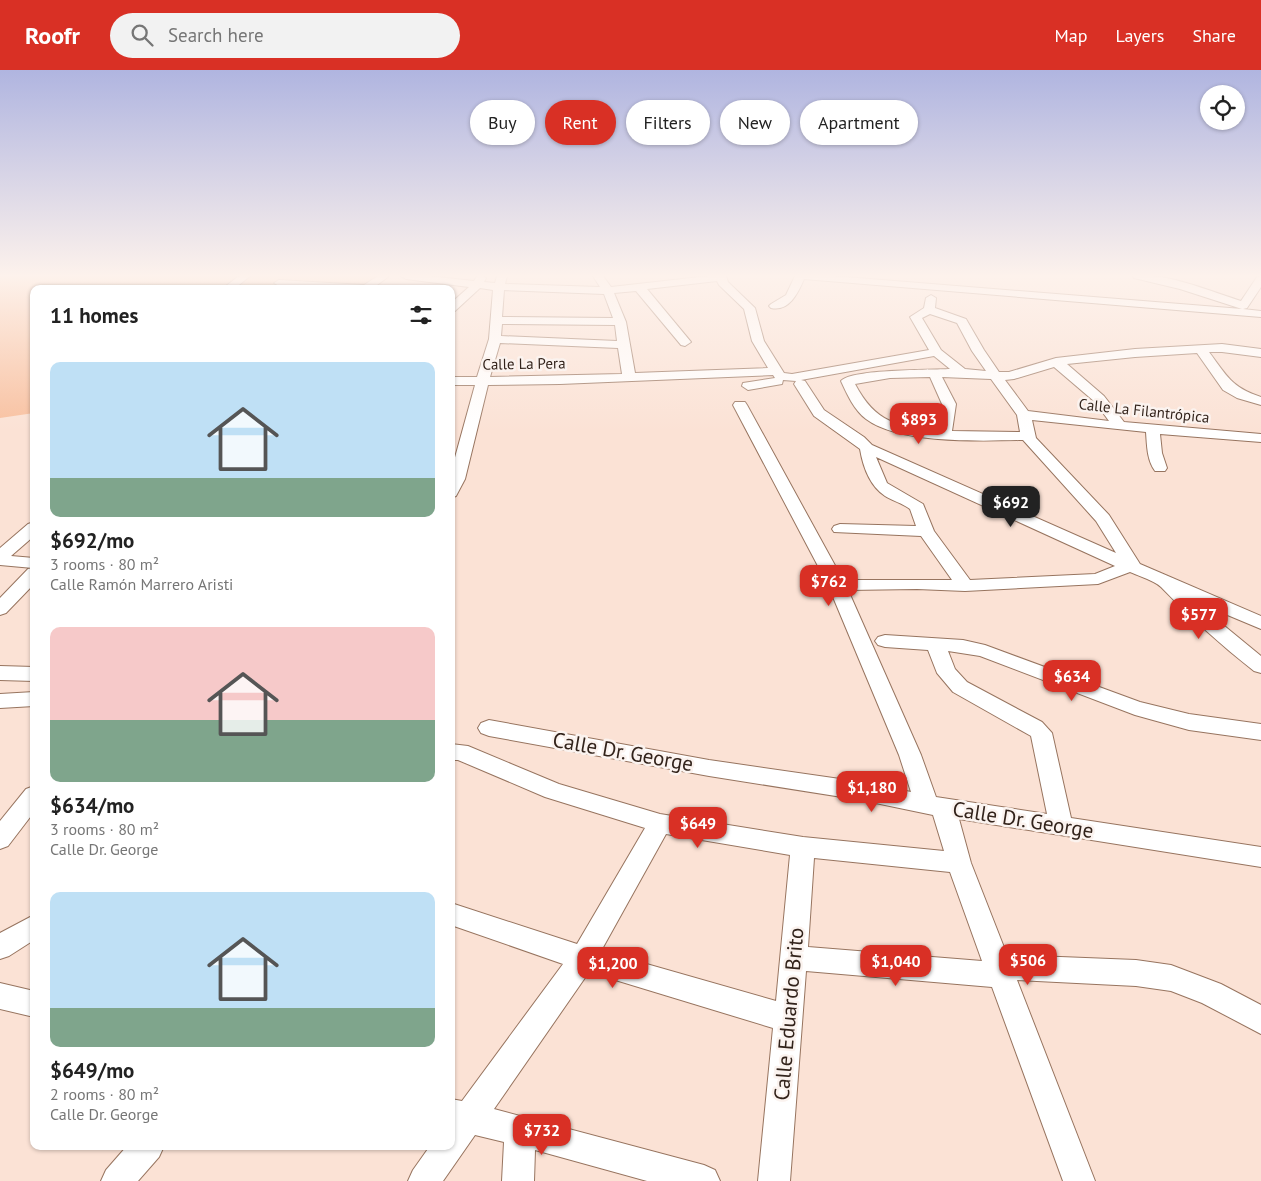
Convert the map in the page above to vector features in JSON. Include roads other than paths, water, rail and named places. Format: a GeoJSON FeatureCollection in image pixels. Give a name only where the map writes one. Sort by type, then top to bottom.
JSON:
{"type":"FeatureCollection","features":[{"type":"Feature","properties":{"kind":"street"},"geometry":{"type":"LineString","coordinates":[[455,475],[495,339],[496,328]]}},
{"type":"Feature","properties":{"kind":"street"},"geometry":{"type":"LineString","coordinates":[[621,328],[630,377]]}},
{"type":"Feature","properties":{"kind":"street"},"geometry":{"type":"LineString","coordinates":[[673,328],[685,342]]}},
{"type":"Feature","properties":{"kind":"street"},"geometry":{"type":"LineString","coordinates":[[754,328],[758,341],[780,376],[796,381],[847,381],[890,374],[962,373],[994,376],[1023,373],[1056,362],[1125,354],[1200,349],[1222,348],[1261,353]]}},
{"type":"Feature","properties":{"kind":"street"},"geometry":{"type":"LineString","coordinates":[[922,328],[936,352],[962,373]]}},
{"type":"Feature","properties":{"kind":"street"},"geometry":{"type":"LineString","coordinates":[[966,328],[978,352],[1024,415],[1028,436],[1103,518],[1132,565]]}},
{"type":"Feature","properties":{"kind":"street"},"geometry":{"type":"LineString","coordinates":[[495,339],[624,345]]}},
{"type":"Feature","properties":{"kind":"street"},"geometry":{"type":"LineString","coordinates":[[1200,349],[1228,387],[1242,395],[1261,401]]}},
{"type":"Feature","properties":{"kind":"street"},"geometry":{"type":"LineString","coordinates":[[748,386],[796,381],[936,352]]}},
{"type":"Feature","properties":{"kind":"street"},"geometry":{"type":"LineString","coordinates":[[1056,362],[1102,399],[1112,410],[1119,426]]}},
{"type":"Feature","properties":{"kind":"street","name":"Calle La Pera"},"geometry":{"type":"LineString","coordinates":[[455,381],[630,377],[778,370]]}},
{"type":"Feature","properties":{"kind":"street"},"geometry":{"type":"LineString","coordinates":[[934,373],[948,404],[945,434]]}},
{"type":"Feature","properties":{"kind":"street"},"geometry":{"type":"LineString","coordinates":[[796,381],[819,413],[863,444],[1132,565],[1165,583],[1261,622]]}},
{"type":"Feature","properties":{"kind":"street"},"geometry":{"type":"LineString","coordinates":[[847,381],[862,406],[880,422],[904,429],[945,434],[1028,436]]}},
{"type":"Feature","properties":{"kind":"street"},"geometry":{"type":"LineString","coordinates":[[740,405],[837,585],[910,755],[934,806],[948,821],[959,863],[1079,1181]]}},
{"type":"Feature","properties":{"kind":"street","name":"Calle La Filantrópica"},"geometry":{"type":"LineString","coordinates":[[1024,415],[1153,430],[1261,438]]}},
{"type":"Feature","properties":{"kind":"street"},"geometry":{"type":"LineString","coordinates":[[863,444],[880,422]]}},
{"type":"Feature","properties":{"kind":"street"},"geometry":{"type":"LineString","coordinates":[[1153,430],[1155,454],[1160,468]]}},
{"type":"Feature","properties":{"kind":"street"},"geometry":{"type":"LineString","coordinates":[[863,444],[880,485],[892,494],[909,501],[917,507],[926,531],[965,586]]}},
{"type":"Feature","properties":{"kind":"street"},"geometry":{"type":"LineString","coordinates":[[840,529],[926,531]]}},
{"type":"Feature","properties":{"kind":"street"},"geometry":{"type":"LineString","coordinates":[[0,558],[30,531]]}},
{"type":"Feature","properties":{"kind":"street"},"geometry":{"type":"LineString","coordinates":[[0,558],[30,562]]}},
{"type":"Feature","properties":{"kind":"street"},"geometry":{"type":"LineString","coordinates":[[837,585],[918,584],[965,586],[1098,579],[1132,565]]}},
{"type":"Feature","properties":{"kind":"street"},"geometry":{"type":"LineString","coordinates":[[0,609],[30,577]]}},
{"type":"Feature","properties":{"kind":"street"},"geometry":{"type":"LineString","coordinates":[[1165,583],[1205,623],[1261,666]]}},
{"type":"Feature","properties":{"kind":"street"},"geometry":{"type":"LineString","coordinates":[[886,641],[963,646],[985,651],[1135,708],[1189,722],[1261,732]]}},
{"type":"Feature","properties":{"kind":"street"},"geometry":{"type":"LineString","coordinates":[[936,644],[941,661],[950,679],[960,687],[1041,732],[1061,825]]}},
{"type":"Feature","properties":{"kind":"street"},"geometry":{"type":"LineString","coordinates":[[0,673],[30,674]]}},
{"type":"Feature","properties":{"kind":"street"},"geometry":{"type":"LineString","coordinates":[[0,701],[30,699]]}},
{"type":"Feature","properties":{"kind":"street","name":"Calle Dr. George"},"geometry":{"type":"LineString","coordinates":[[489,728],[709,768],[861,791],[934,806],[1261,857]]}},
{"type":"Feature","properties":{"kind":"street"},"geometry":{"type":"LineString","coordinates":[[455,752],[460,752],[553,791],[660,823],[803,847],[959,863]]}},
{"type":"Feature","properties":{"kind":"street"},"geometry":{"type":"LineString","coordinates":[[0,839],[30,800]]}},
{"type":"Feature","properties":{"kind":"street"},"geometry":{"type":"LineString","coordinates":[[455,1130],[460,1116],[583,958],[660,823]]}},
{"type":"Feature","properties":{"kind":"street","name":"Calle Eduardo Brito"},"geometry":{"type":"LineString","coordinates":[[774,1181],[803,847]]}},
{"type":"Feature","properties":{"kind":"street"},"geometry":{"type":"LineString","coordinates":[[455,915],[583,958],[789,1019]]}},
{"type":"Feature","properties":{"kind":"street"},"geometry":{"type":"LineString","coordinates":[[0,947],[30,928]]}},
{"type":"Feature","properties":{"kind":"street"},"geometry":{"type":"LineString","coordinates":[[794,958],[1000,971],[1136,972],[1171,978],[1211,993],[1261,1020]]}},
{"type":"Feature","properties":{"kind":"street"},"geometry":{"type":"LineString","coordinates":[[0,996],[30,1003]]}},
{"type":"Feature","properties":{"kind":"street"},"geometry":{"type":"LineString","coordinates":[[460,1116],[520,1130],[704,1181]]}},
{"type":"Feature","properties":{"kind":"street"},"geometry":{"type":"LineString","coordinates":[[518,1181],[520,1130]]}},
{"type":"Feature","properties":{"kind":"street"},"geometry":{"type":"LineString","coordinates":[[117,1181],[144,1150]]}},
{"type":"Feature","properties":{"kind":"street"},"geometry":{"type":"LineString","coordinates":[[424,1181],[446,1150]]}}]}
